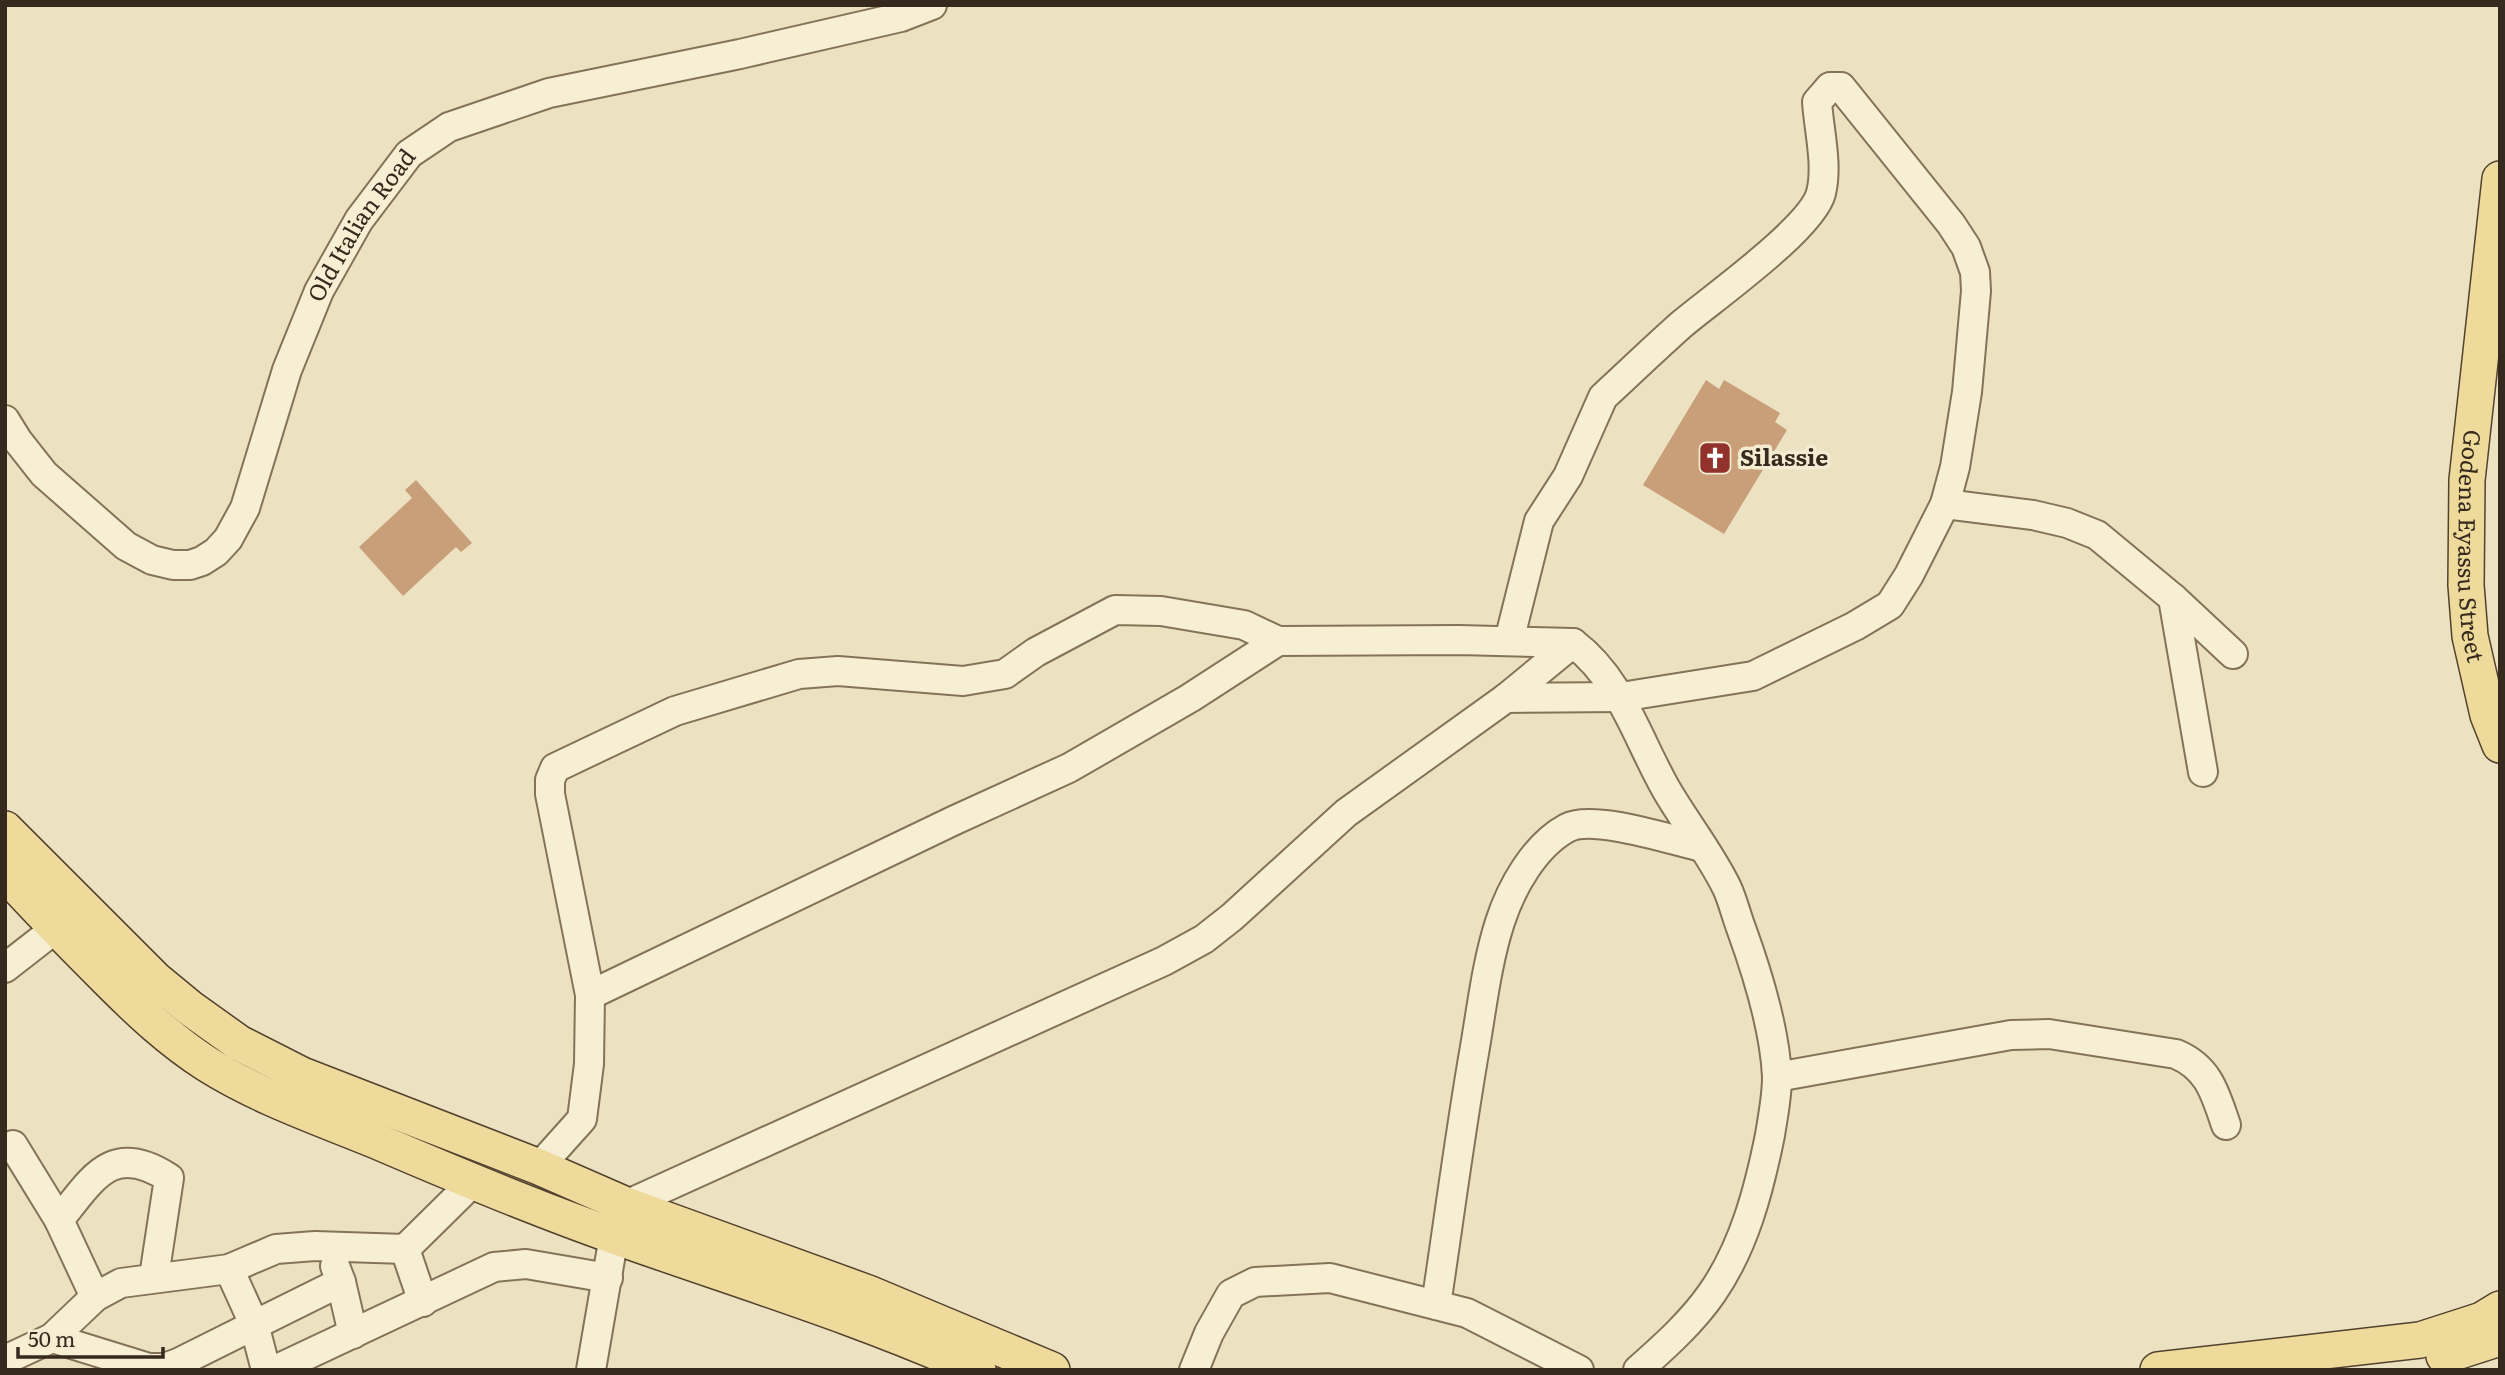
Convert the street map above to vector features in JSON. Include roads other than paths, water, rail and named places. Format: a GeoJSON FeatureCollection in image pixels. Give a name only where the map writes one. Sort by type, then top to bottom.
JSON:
{"type":"FeatureCollection","features":[{"type":"Feature","properties":{"kind":"main road","name":"Godena Eyassu Street"},"geometry":{"type":"LineString","coordinates":[[2500,179],[2467,480],[2466,572],[2470,636],[2488,715],[2500,745]]}},
{"type":"Feature","properties":{"kind":"main road"},"geometry":{"type":"LineString","coordinates":[[5,829],[156,980],[215,1027],[302,1075],[539,1167],[620,1220]]}},
{"type":"Feature","properties":{"kind":"main road"},"geometry":{"type":"LineString","coordinates":[[5,873],[57,930],[151,1022],[207,1064],[273,1100],[473,1182],[620,1220],[936,1335],[1052,1370]]}},
{"type":"Feature","properties":{"kind":"main road"},"geometry":{"type":"LineString","coordinates":[[2158,1370],[2420,1340],[2482,1320],[2500,1309]]}},
{"type":"Feature","properties":{"kind":"main road"},"geometry":{"type":"LineString","coordinates":[[936,1335],[978,1370]]}},
{"type":"Feature","properties":{"kind":"main road"},"geometry":{"type":"LineString","coordinates":[[2364,1370],[2431,1360],[2500,1338]]}},
{"type":"Feature","properties":{"kind":"street","name":"Old Italian Road"},"geometry":{"type":"LineString","coordinates":[[5,419],[18,441],[44,474],[126,547],[152,560],[173,565],[190,565],[202,561],[216,552],[237,526],[291,358],[319,291],[359,220],[408,154],[449,127],[549,93],[740,54],[901,17],[932,5]]}},
{"type":"Feature","properties":{"kind":"street"},"geometry":{"type":"LineString","coordinates":[[1506,698],[1621,697],[1753,676],[1855,626],[1890,605],[1909,575],[1945,504],[1955,467],[1967,393],[1976,291],[1975,272],[1966,247],[1951,224],[1841,87],[1830,87],[1817,102],[1823,173],[1817,204],[1776,247],[1682,325],[1598,404],[1568,476],[1539,521],[1509,641]]}},
{"type":"Feature","properties":{"kind":"street"},"geometry":{"type":"LineString","coordinates":[[1945,504],[2033,515],[2067,523],[2097,535],[2173,598],[2233,654]]}},
{"type":"Feature","properties":{"kind":"street"},"geometry":{"type":"LineString","coordinates":[[2173,598],[2203,772]]}},
{"type":"Feature","properties":{"kind":"street"},"geometry":{"type":"LineString","coordinates":[[539,1167],[582,1119],[589,1064],[590,995],[550,794],[550,780],[555,768],[675,710],[799,674],[838,671],[962,681],[1005,674],[1036,652],[1115,610],[1161,611],[1244,625],[1278,641],[1573,643],[1587,653],[1621,697],[1665,788],[1727,889],[1755,968],[1772,1040],[1777,1077],[1775,1105],[1761,1177],[1736,1252],[1712,1293],[1683,1327],[1638,1370]]}},
{"type":"Feature","properties":{"kind":"street"},"geometry":{"type":"LineString","coordinates":[[590,995],[1069,768],[1190,698],[1278,641]]}},
{"type":"Feature","properties":{"kind":"street"},"geometry":{"type":"LineString","coordinates":[[591,1370],[620,1220],[1164,961],[1204,939],[1232,918],[1346,813],[1506,698],[1573,643]]}},
{"type":"Feature","properties":{"kind":"street"},"geometry":{"type":"LineString","coordinates":[[1436,1305],[1479,1022],[1494,942],[1511,897],[1533,859],[1552,839],[1569,827],[1596,823],[1702,846]]}},
{"type":"Feature","properties":{"kind":"street"},"geometry":{"type":"LineString","coordinates":[[5,968],[57,930],[83,906]]}},
{"type":"Feature","properties":{"kind":"street"},"geometry":{"type":"LineString","coordinates":[[1777,1077],[2011,1035],[2049,1034],[2176,1054],[2191,1060],[2210,1081],[2226,1125]]}},
{"type":"Feature","properties":{"kind":"street"},"geometry":{"type":"LineString","coordinates":[[13,1145],[59,1220],[96,1297]]}},
{"type":"Feature","properties":{"kind":"street"},"geometry":{"type":"LineString","coordinates":[[59,1220],[98,1171],[127,1162],[157,1170],[169,1178],[154,1277]]}},
{"type":"Feature","properties":{"kind":"street"},"geometry":{"type":"LineString","coordinates":[[8,1362],[52,1338],[96,1297],[121,1283],[229,1269],[276,1249],[328,1246],[405,1249],[473,1182]]}},
{"type":"Feature","properties":{"kind":"street"},"geometry":{"type":"LineString","coordinates":[[328,1246],[341,1282],[353,1334]]}},
{"type":"Feature","properties":{"kind":"street"},"geometry":{"type":"LineString","coordinates":[[405,1249],[423,1302]]}},
{"type":"Feature","properties":{"kind":"street"},"geometry":{"type":"LineString","coordinates":[[229,1269],[254,1324],[279,1368],[494,1267],[526,1264],[608,1278]]}},
{"type":"Feature","properties":{"kind":"street"},"geometry":{"type":"LineString","coordinates":[[1194,1370],[1209,1334],[1231,1294],[1255,1282],[1330,1278],[1467,1313],[1579,1370]]}},
{"type":"Feature","properties":{"kind":"street"},"geometry":{"type":"LineString","coordinates":[[52,1338],[148,1369],[164,1368],[341,1282]]}},
{"type":"Feature","properties":{"kind":"place","name":"Silassie"},"geometry":{"type":"Point","coordinates":[1715,458]}}]}
